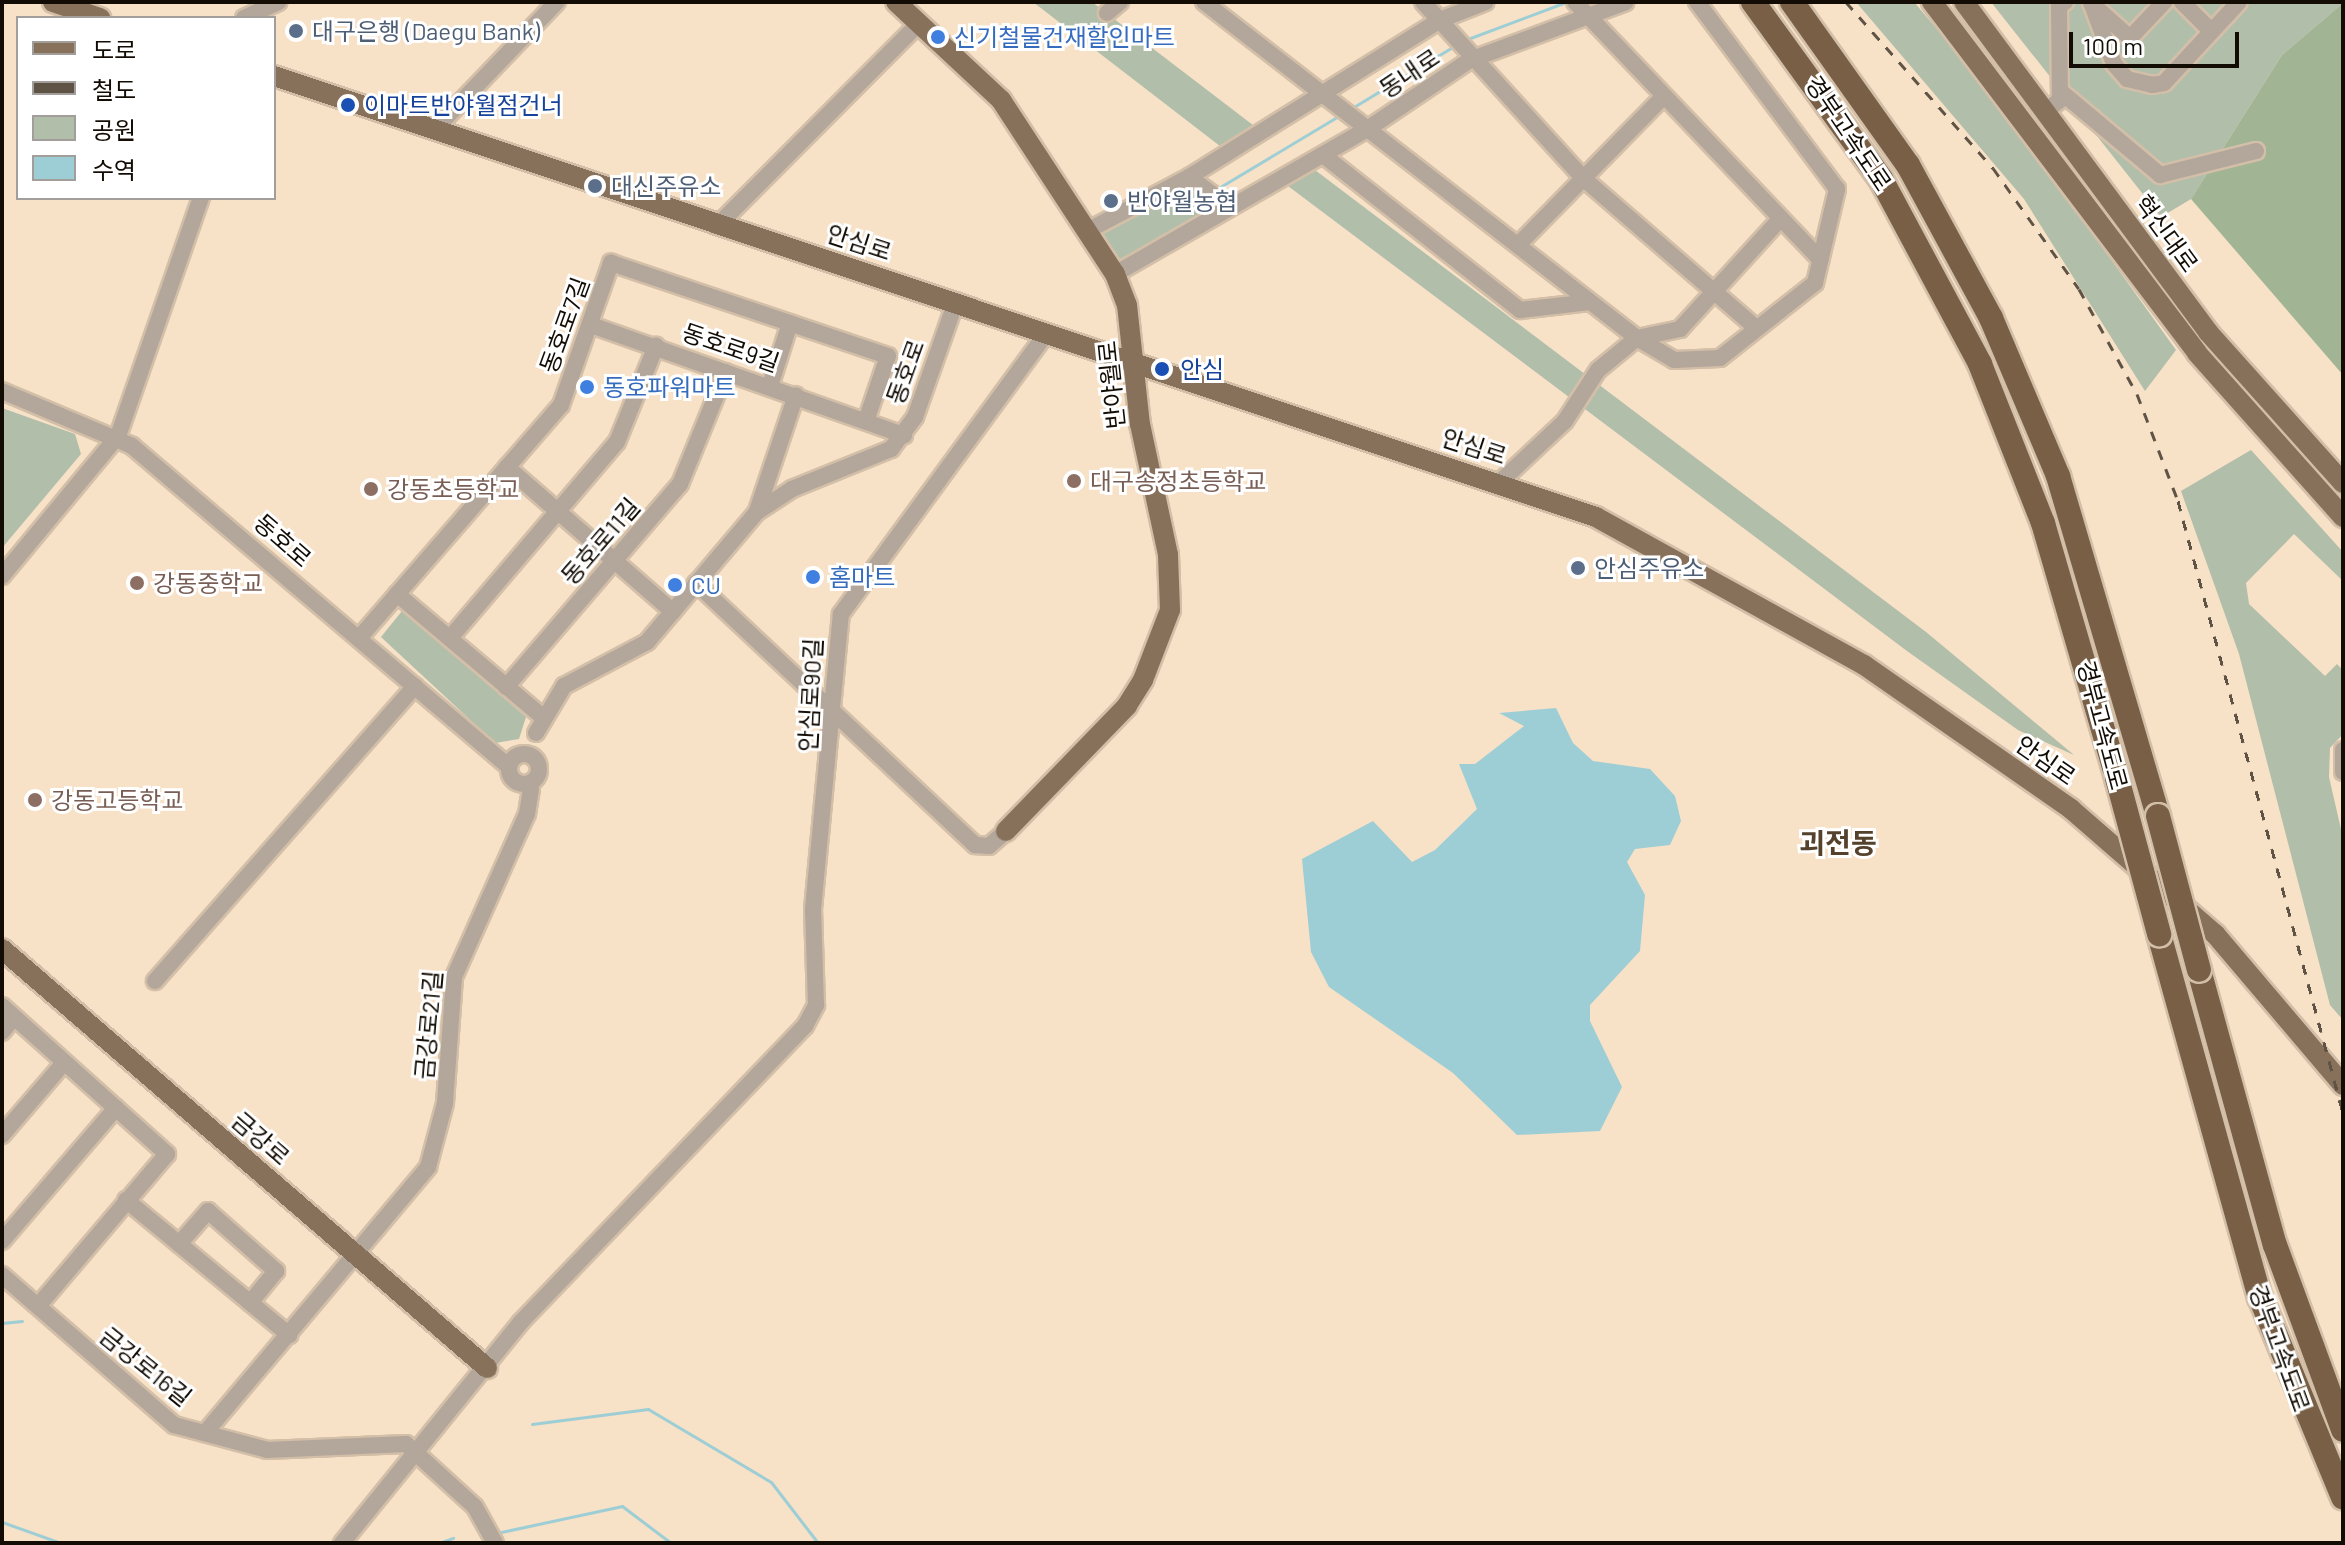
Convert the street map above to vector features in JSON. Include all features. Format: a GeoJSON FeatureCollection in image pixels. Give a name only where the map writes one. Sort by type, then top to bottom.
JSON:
{"type":"FeatureCollection","features":[{"type":"Feature","properties":{"kind":"highway","name":"경부고속도로"},"geometry":{"type":"LineString","coordinates":[[1753,2],[1881,179],[1980,364],[2048,537],[2260,1297],[2343,1497]]}},
{"type":"Feature","properties":{"kind":"highway","name":"경부고속도로"},"geometry":{"type":"LineString","coordinates":[[1792,2],[1901,153],[1991,318],[2068,506],[2158,816],[2275,1245],[2343,1430]]}},
{"type":"Feature","properties":{"kind":"main road"},"geometry":{"type":"LineString","coordinates":[[53,2],[97,12]]}},
{"type":"Feature","properties":{"kind":"main road","name":"반야월로"},"geometry":{"type":"LineString","coordinates":[[896,2],[1001,100],[1115,274],[1136,362],[1140,424],[1168,555],[1170,610],[1159,649],[1127,706],[1006,831]]}},
{"type":"Feature","properties":{"kind":"main road"},"geometry":{"type":"LineString","coordinates":[[1932,2],[2197,353],[2343,517]]}},
{"type":"Feature","properties":{"kind":"main road","name":"혁신대로"},"geometry":{"type":"LineString","coordinates":[[1964,2],[2208,332],[2343,483]]}},
{"type":"Feature","properties":{"kind":"main road","name":"안심로"},"geometry":{"type":"LineString","coordinates":[[276,77],[1500,482],[1596,517],[1864,665],[2071,809],[2204,923],[2343,1085]]}},
{"type":"Feature","properties":{"kind":"main road","name":"금강로"},"geometry":{"type":"LineString","coordinates":[[2,949],[487,1368]]}},
{"type":"Feature","properties":{"kind":"street"},"geometry":{"type":"LineString","coordinates":[[248,16],[278,2]]}},
{"type":"Feature","properties":{"kind":"street"},"geometry":{"type":"LineString","coordinates":[[1204,2],[1637,338],[1674,360],[1720,358],[1755,327],[1815,283],[1837,189],[1697,2]]}},
{"type":"Feature","properties":{"kind":"street"},"geometry":{"type":"LineString","coordinates":[[1423,2],[1583,178],[1755,327]]}},
{"type":"Feature","properties":{"kind":"street"},"geometry":{"type":"LineString","coordinates":[[1089,230],[1189,177],[1440,20],[1486,2]]}},
{"type":"Feature","properties":{"kind":"street","name":"동내로"},"geometry":{"type":"LineString","coordinates":[[1115,274],[1369,128],[1475,59],[1580,8],[1626,2]]}},
{"type":"Feature","properties":{"kind":"street"},"geometry":{"type":"LineString","coordinates":[[2046,111],[2060,91],[2059,5],[2065,2]]}},
{"type":"Feature","properties":{"kind":"street"},"geometry":{"type":"LineString","coordinates":[[2091,2],[2130,38],[2164,2]]}},
{"type":"Feature","properties":{"kind":"street"},"geometry":{"type":"LineString","coordinates":[[2091,2],[2127,79],[2164,83],[2239,2]]}},
{"type":"Feature","properties":{"kind":"street"},"geometry":{"type":"LineString","coordinates":[[2182,2],[2211,31]]}},
{"type":"Feature","properties":{"kind":"street"},"geometry":{"type":"LineString","coordinates":[[435,129],[552,7]]}},
{"type":"Feature","properties":{"kind":"street"},"geometry":{"type":"LineString","coordinates":[[1580,8],[1662,98],[1821,260]]}},
{"type":"Feature","properties":{"kind":"street"},"geometry":{"type":"LineString","coordinates":[[719,224],[919,23]]}},
{"type":"Feature","properties":{"kind":"street"},"geometry":{"type":"LineString","coordinates":[[2060,91],[2160,175],[2256,151]]}},
{"type":"Feature","properties":{"kind":"street"},"geometry":{"type":"LineString","coordinates":[[1518,245],[1662,98]]}},
{"type":"Feature","properties":{"kind":"street"},"geometry":{"type":"LineString","coordinates":[[1323,155],[1520,310],[1590,302]]}},
{"type":"Feature","properties":{"kind":"street"},"geometry":{"type":"LineString","coordinates":[[1189,177],[1230,207]]}},
{"type":"Feature","properties":{"kind":"street"},"geometry":{"type":"LineString","coordinates":[[2,576],[118,436],[200,200]]}},
{"type":"Feature","properties":{"kind":"street"},"geometry":{"type":"LineString","coordinates":[[1500,482],[1565,421],[1598,370],[1637,338],[1680,329],[1780,219]]}},
{"type":"Feature","properties":{"kind":"street","name":"동호로7길"},"geometry":{"type":"LineString","coordinates":[[360,637],[561,405],[611,263],[888,356],[867,418]]}},
{"type":"Feature","properties":{"kind":"street","name":"동호로"},"geometry":{"type":"LineString","coordinates":[[530,756],[540,715],[564,686],[634,654],[757,512],[792,489],[869,462],[904,435],[956,301]]}},
{"type":"Feature","properties":{"kind":"street"},"geometry":{"type":"LineString","coordinates":[[770,386],[790,323]]}},
{"type":"Feature","properties":{"kind":"street"},"geometry":{"type":"LineString","coordinates":[[591,325],[656,346]]}},
{"type":"Feature","properties":{"kind":"street","name":"안심로90길"},"geometry":{"type":"LineString","coordinates":[[487,1368],[520,1323],[805,1026],[816,1005],[813,909],[837,714],[837,629],[848,598],[1046,334]]}},
{"type":"Feature","properties":{"kind":"street","name":"동호로9길"},"geometry":{"type":"LineString","coordinates":[[450,638],[617,442],[656,346],[867,418],[904,435]]}},
{"type":"Feature","properties":{"kind":"street","name":"동호로11길"},"geometry":{"type":"LineString","coordinates":[[506,687],[680,484],[726,372]]}},
{"type":"Feature","properties":{"kind":"street","name":"동호로"},"geometry":{"type":"LineString","coordinates":[[2,391],[118,436],[360,637],[531,788]]}},
{"type":"Feature","properties":{"kind":"street","name":"동호로"},"geometry":{"type":"LineString","coordinates":[[757,512],[796,395]]}},
{"type":"Feature","properties":{"kind":"street"},"geometry":{"type":"LineString","coordinates":[[507,467],[673,612]]}},
{"type":"Feature","properties":{"kind":"street"},"geometry":{"type":"LineString","coordinates":[[696,583],[975,845],[989,846],[1006,831]]}},
{"type":"Feature","properties":{"kind":"street"},"geometry":{"type":"LineString","coordinates":[[397,594],[540,715]]}},
{"type":"Feature","properties":{"kind":"street"},"geometry":{"type":"LineString","coordinates":[[155,981],[415,686]]}},
{"type":"Feature","properties":{"kind":"street"},"geometry":{"type":"LineString","coordinates":[[2343,750],[2343,772]]}},
{"type":"Feature","properties":{"kind":"street"},"geometry":{"type":"LineString","coordinates":[[508,766],[530,756]]}},
{"type":"Feature","properties":{"kind":"street","name":"금강로21길"},"geometry":{"type":"LineString","coordinates":[[357,1256],[428,1167],[445,1103],[459,959],[527,814],[531,788],[530,756]]}},
{"type":"Feature","properties":{"kind":"street"},"geometry":{"type":"LineString","coordinates":[[2,1032],[8,1012],[167,1154],[38,1306]]}},
{"type":"Feature","properties":{"kind":"street"},"geometry":{"type":"LineString","coordinates":[[2,1135],[62,1065]]}},
{"type":"Feature","properties":{"kind":"street"},"geometry":{"type":"LineString","coordinates":[[2,1241],[116,1108]]}},
{"type":"Feature","properties":{"kind":"street"},"geometry":{"type":"LineString","coordinates":[[126,1200],[289,1335]]}},
{"type":"Feature","properties":{"kind":"street"},"geometry":{"type":"LineString","coordinates":[[179,1244],[208,1211],[276,1271],[250,1303]]}},
{"type":"Feature","properties":{"kind":"street","name":"금강로16길"},"geometry":{"type":"LineString","coordinates":[[2,1275],[174,1425],[205,1433],[357,1256]]}},
{"type":"Feature","properties":{"kind":"street"},"geometry":{"type":"LineString","coordinates":[[342,1543],[415,1451],[487,1368]]}},
{"type":"Feature","properties":{"kind":"street"},"geometry":{"type":"LineString","coordinates":[[205,1433],[267,1450],[406,1444],[475,1507],[495,1543]]}},
{"type":"Feature","properties":{"kind":"green space"},"geometry":{"type":"Polygon","coordinates":[[[1033,2],[1092,2],[1262,132],[1229,153],[1033,2]]]}},
{"type":"Feature","properties":{"kind":"green space"},"geometry":{"type":"Polygon","coordinates":[[[1856,2],[1914,2],[1990,91],[2176,350],[2145,391],[2024,199],[1856,2]]]}},
{"type":"Feature","properties":{"kind":"green space"},"geometry":{"type":"Polygon","coordinates":[[[1991,2],[2343,3],[2282,55],[2191,199],[2161,217],[1991,2]]]}},
{"type":"Feature","properties":{"kind":"green space"},"geometry":{"type":"Polygon","coordinates":[[[2343,3],[2343,375],[2191,199],[2282,55],[2343,3]]]}},
{"type":"Feature","properties":{"kind":"green space"},"geometry":{"type":"Polygon","coordinates":[[[1307,164],[1926,632],[2074,755],[2018,730],[1907,651],[1280,180],[1307,164]]]}},
{"type":"Feature","properties":{"kind":"green space"},"geometry":{"type":"Polygon","coordinates":[[[1189,177],[1230,207],[1115,274],[1089,230],[1189,177]]]}},
{"type":"Feature","properties":{"kind":"green space"},"geometry":{"type":"Polygon","coordinates":[[[2,408],[75,434],[81,454],[2,548],[2,408]]]}},
{"type":"Feature","properties":{"kind":"green space"},"geometry":{"type":"Polygon","coordinates":[[[2251,450],[2343,552],[2343,581],[2294,534],[2246,583],[2249,604],[2325,676],[2337,664],[2343,670],[2343,734],[2330,748],[2329,777],[2343,838],[2343,1020],[2330,1005],[2239,654],[2181,491],[2251,450]]]}},
{"type":"Feature","properties":{"kind":"green space"},"geometry":{"type":"Polygon","coordinates":[[[402,611],[526,717],[519,739],[495,743],[381,637],[402,611]]]}},
{"type":"Feature","properties":{"kind":"water"},"geometry":{"type":"Polygon","coordinates":[[[1556,708],[1573,743],[1593,761],[1650,769],[1675,796],[1681,821],[1670,845],[1635,849],[1627,862],[1645,895],[1640,951],[1590,1005],[1590,1021],[1622,1087],[1600,1131],[1517,1135],[1453,1073],[1329,987],[1311,952],[1302,859],[1373,821],[1412,862],[1435,850],[1477,809],[1459,764],[1475,764],[1524,726],[1499,713],[1556,708]]]}},
{"type":"Feature","properties":{"kind":"waterway"},"geometry":{"type":"LineString","coordinates":[[1465,40],[1566,2]]}},
{"type":"Feature","properties":{"kind":"waterway"},"geometry":{"type":"LineString","coordinates":[[1352,108],[1454,46]]}},
{"type":"Feature","properties":{"kind":"waterway"},"geometry":{"type":"LineString","coordinates":[[1220,187],[1342,114]]}},
{"type":"Feature","properties":{"kind":"waterway"},"geometry":{"type":"LineString","coordinates":[[2,1323],[22,1321]]}},
{"type":"Feature","properties":{"kind":"waterway"},"geometry":{"type":"LineString","coordinates":[[532,1424],[648,1409],[771,1482],[818,1543]]}},
{"type":"Feature","properties":{"kind":"waterway"},"geometry":{"type":"LineString","coordinates":[[501,1532],[622,1506],[671,1543]]}},
{"type":"Feature","properties":{"kind":"waterway"},"geometry":{"type":"LineString","coordinates":[[2,1522],[61,1543]]}},
{"type":"Feature","properties":{"kind":"waterway"},"geometry":{"type":"LineString","coordinates":[[439,1543],[453,1538]]}},
{"type":"Feature","properties":{"kind":"railway"},"geometry":{"type":"LineString","coordinates":[[1846,2],[1993,168],[2079,289],[2137,394],[2178,501],[2343,1113]]}},
{"type":"Feature","properties":{"kind":"place","name":"대구은행 (Daegu Bank)"},"geometry":{"type":"Point","coordinates":[296,31]}},
{"type":"Feature","properties":{"kind":"place","name":"신기철물건재할인마트"},"geometry":{"type":"Point","coordinates":[938,37]}},
{"type":"Feature","properties":{"kind":"place","name":"이마트반야월점건너"},"geometry":{"type":"Point","coordinates":[348,105]}},
{"type":"Feature","properties":{"kind":"place","name":"대신주유소"},"geometry":{"type":"Point","coordinates":[595,186]}},
{"type":"Feature","properties":{"kind":"place","name":"반야월농협"},"geometry":{"type":"Point","coordinates":[1111,201]}},
{"type":"Feature","properties":{"kind":"place","name":"안심"},"geometry":{"type":"Point","coordinates":[1162,369]}},
{"type":"Feature","properties":{"kind":"place","name":"동호파워마트"},"geometry":{"type":"Point","coordinates":[587,387]}},
{"type":"Feature","properties":{"kind":"place","name":"대구송정초등학교"},"geometry":{"type":"Point","coordinates":[1074,481]}},
{"type":"Feature","properties":{"kind":"place","name":"강동초등학교"},"geometry":{"type":"Point","coordinates":[371,489]}},
{"type":"Feature","properties":{"kind":"place","name":"안심주유소"},"geometry":{"type":"Point","coordinates":[1578,568]}},
{"type":"Feature","properties":{"kind":"place","name":"홈마트"},"geometry":{"type":"Point","coordinates":[813,577]}},
{"type":"Feature","properties":{"kind":"place","name":"강동중학교"},"geometry":{"type":"Point","coordinates":[137,583]}},
{"type":"Feature","properties":{"kind":"place","name":"CU"},"geometry":{"type":"Point","coordinates":[675,585]}},
{"type":"Feature","properties":{"kind":"place","name":"강동고등학교"},"geometry":{"type":"Point","coordinates":[35,800]}},
{"type":"Feature","properties":{"kind":"district","name":"괴전동"},"geometry":{"type":"Point","coordinates":[1838,842]}}]}
